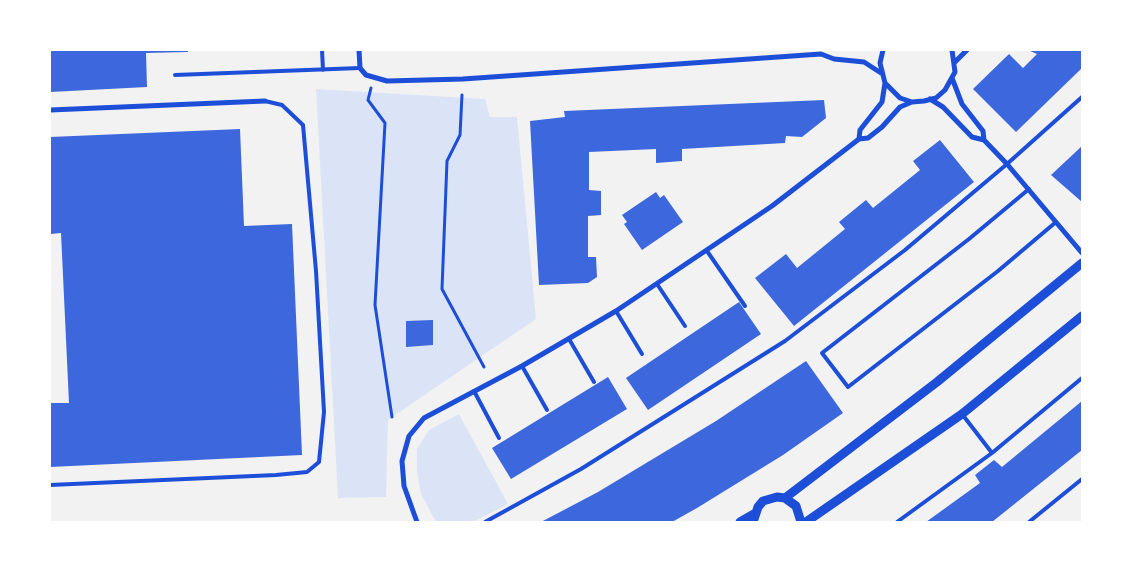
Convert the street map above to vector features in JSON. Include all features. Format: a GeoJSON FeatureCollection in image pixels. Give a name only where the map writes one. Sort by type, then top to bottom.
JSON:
{"type":"FeatureCollection","features":[{"type":"Feature","properties":{"kind":"street"},"geometry":{"type":"LineString","coordinates":[[359,50],[360,68],[366,75],[401,82],[821,54],[834,59],[864,62],[881,73]]}},
{"type":"Feature","properties":{"kind":"street"},"geometry":{"type":"LineString","coordinates":[[821,54],[828,50]]}},
{"type":"Feature","properties":{"kind":"street"},"geometry":{"type":"LineString","coordinates":[[884,50],[880,62],[881,73],[885,83],[900,98],[912,102]]}},
{"type":"Feature","properties":{"kind":"street"},"geometry":{"type":"LineString","coordinates":[[417,520],[404,486],[402,461],[409,436],[424,418],[522,366],[616,311],[772,206],[859,139],[868,138],[882,127],[900,107],[912,102],[930,99],[945,90],[952,78],[955,62],[952,50]]}},
{"type":"Feature","properties":{"kind":"street"},"geometry":{"type":"LineString","coordinates":[[955,62],[967,50]]}},
{"type":"Feature","properties":{"kind":"street"},"geometry":{"type":"LineString","coordinates":[[952,78],[962,104],[983,131],[984,140]]}},
{"type":"Feature","properties":{"kind":"street"},"geometry":{"type":"LineString","coordinates":[[859,139],[860,130],[882,102],[885,83]]}},
{"type":"Feature","properties":{"kind":"street"},"geometry":{"type":"LineString","coordinates":[[930,99],[943,107],[972,137],[984,140],[1029,189],[1082,253]]}},
{"type":"Feature","properties":{"kind":"street"},"geometry":{"type":"LineString","coordinates":[[50,110],[265,101]]}},
{"type":"Feature","properties":{"kind":"street"},"geometry":{"type":"LineString","coordinates":[[785,498],[937,382],[1082,264]]}},
{"type":"Feature","properties":{"kind":"street"},"geometry":{"type":"LineString","coordinates":[[806,522],[962,414],[1082,316]]}},
{"type":"Feature","properties":{"kind":"street"},"geometry":{"type":"LineString","coordinates":[[740,522],[754,518],[763,501],[770,498],[785,498],[796,506],[801,522]]}},
{"type":"Feature","properties":{"kind":"lane"},"geometry":{"type":"LineString","coordinates":[[322,50],[323,70]]}},
{"type":"Feature","properties":{"kind":"lane"},"geometry":{"type":"LineString","coordinates":[[175,75],[360,68]]}},
{"type":"Feature","properties":{"kind":"lane"},"geometry":{"type":"LineString","coordinates":[[485,522],[581,470],[785,341],[905,250],[1007,164],[1082,97]]}},
{"type":"Feature","properties":{"kind":"lane"},"geometry":{"type":"LineString","coordinates":[[50,485],[276,475],[307,472],[318,462],[324,412],[316,271],[303,126],[282,105],[265,101]]}},
{"type":"Feature","properties":{"kind":"lane"},"geometry":{"type":"LineString","coordinates":[[1029,189],[969,239],[822,353],[848,387],[998,272],[1056,222]]}},
{"type":"Feature","properties":{"kind":"lane"},"geometry":{"type":"LineString","coordinates":[[707,251],[745,306]]}},
{"type":"Feature","properties":{"kind":"lane"},"geometry":{"type":"LineString","coordinates":[[658,284],[685,326]]}},
{"type":"Feature","properties":{"kind":"lane"},"geometry":{"type":"LineString","coordinates":[[616,311],[642,354]]}},
{"type":"Feature","properties":{"kind":"lane"},"geometry":{"type":"LineString","coordinates":[[569,339],[594,382]]}},
{"type":"Feature","properties":{"kind":"lane"},"geometry":{"type":"LineString","coordinates":[[522,366],[547,410]]}},
{"type":"Feature","properties":{"kind":"lane"},"geometry":{"type":"LineString","coordinates":[[896,522],[992,453],[1082,378]]}},
{"type":"Feature","properties":{"kind":"lane"},"geometry":{"type":"LineString","coordinates":[[474,391],[499,438]]}},
{"type":"Feature","properties":{"kind":"lane"},"geometry":{"type":"LineString","coordinates":[[962,414],[992,453]]}},
{"type":"Feature","properties":{"kind":"lane"},"geometry":{"type":"LineString","coordinates":[[1029,522],[1082,479]]}},
{"type":"Feature","properties":{"kind":"lane"},"geometry":{"type":"LineString","coordinates":[[409,522],[417,520]]}},
{"type":"Feature","properties":{"kind":"path"},"geometry":{"type":"LineString","coordinates":[[375,78],[368,100],[385,123],[376,305],[392,416]]}},
{"type":"Feature","properties":{"kind":"path"},"geometry":{"type":"LineString","coordinates":[[462,95],[460,135],[447,161],[442,289],[484,367]]}},
{"type":"Feature","properties":{"kind":"shaded area"},"geometry":{"type":"Polygon","coordinates":[[[316,89],[485,99],[490,117],[517,117],[536,319],[388,420],[386,497],[338,498],[316,89]]]}},
{"type":"Feature","properties":{"kind":"shaded area"},"geometry":{"type":"Polygon","coordinates":[[[459,414],[508,504],[473,522],[436,522],[421,494],[417,472],[417,449],[429,430],[459,414]]]}},
{"type":"Feature","properties":{"kind":"building"},"geometry":{"type":"Polygon","coordinates":[[[50,50],[188,50],[188,52],[146,53],[147,87],[50,92],[50,50]]]}},
{"type":"Feature","properties":{"kind":"building"},"geometry":{"type":"Polygon","coordinates":[[[1028,50],[1082,50],[1082,68],[1016,132],[973,89],[1009,54],[1023,68],[1037,54],[1028,50]]]}},
{"type":"Feature","properties":{"kind":"building"},"geometry":{"type":"Polygon","coordinates":[[[824,100],[826,118],[802,137],[786,136],[785,143],[682,149],[682,161],[656,163],[656,149],[589,152],[589,190],[601,191],[601,215],[588,216],[588,257],[596,257],[597,277],[588,283],[539,285],[530,121],[565,117],[564,111],[824,100]]]}},
{"type":"Feature","properties":{"kind":"building"},"geometry":{"type":"Polygon","coordinates":[[[240,129],[244,226],[292,224],[302,455],[50,467],[50,403],[69,403],[61,233],[50,234],[50,137],[240,129]]]}},
{"type":"Feature","properties":{"kind":"building"},"geometry":{"type":"Polygon","coordinates":[[[940,140],[974,182],[794,326],[755,278],[786,254],[797,268],[845,229],[839,222],[866,200],[873,208],[920,170],[913,161],[940,140]]]}},
{"type":"Feature","properties":{"kind":"building"},"geometry":{"type":"Polygon","coordinates":[[[1082,146],[1082,202],[1051,175],[1082,146]]]}},
{"type":"Feature","properties":{"kind":"building"},"geometry":{"type":"Polygon","coordinates":[[[656,192],[660,198],[664,195],[683,222],[642,250],[624,224],[627,222],[622,215],[656,192]]]}},
{"type":"Feature","properties":{"kind":"building"},"geometry":{"type":"Polygon","coordinates":[[[739,302],[761,334],[648,410],[626,378],[739,302]]]}},
{"type":"Feature","properties":{"kind":"building"},"geometry":{"type":"Polygon","coordinates":[[[433,320],[433,345],[406,347],[406,321],[433,320]]]}},
{"type":"Feature","properties":{"kind":"building"},"geometry":{"type":"Polygon","coordinates":[[[806,361],[843,413],[783,455],[697,508],[672,522],[541,522],[598,492],[716,421],[806,361]]]}},
{"type":"Feature","properties":{"kind":"building"},"geometry":{"type":"Polygon","coordinates":[[[608,377],[627,409],[511,479],[492,448],[608,377]]]}},
{"type":"Feature","properties":{"kind":"building"},"geometry":{"type":"Polygon","coordinates":[[[1082,401],[1082,450],[992,522],[926,522],[980,483],[975,475],[994,460],[1002,467],[1082,401]]]}}]}
